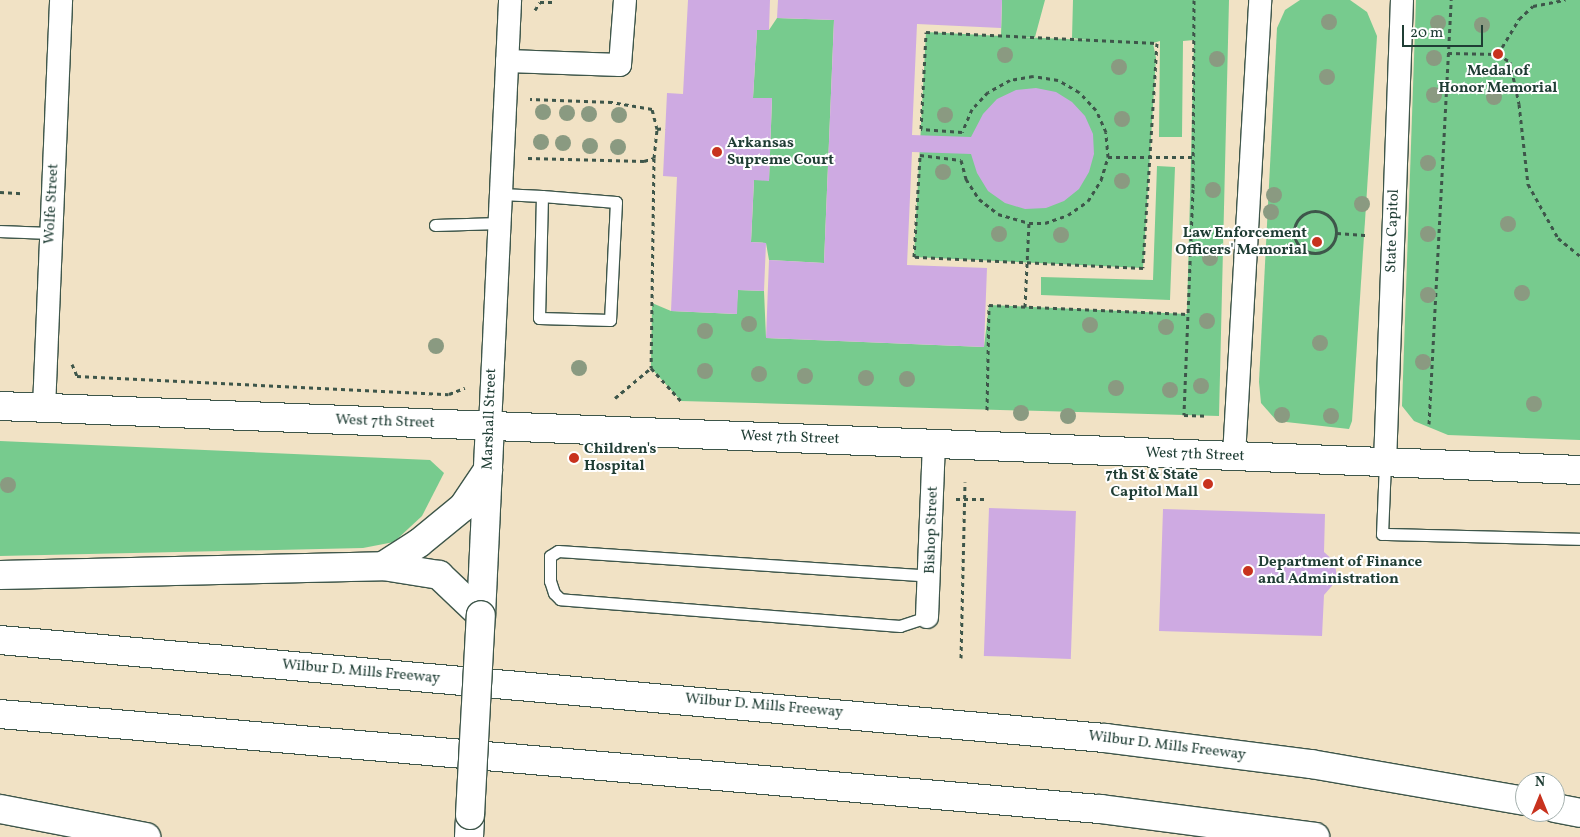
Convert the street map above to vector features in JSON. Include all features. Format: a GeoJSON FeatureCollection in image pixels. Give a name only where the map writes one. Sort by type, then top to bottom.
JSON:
{"type":"FeatureCollection","features":[{"type":"Feature","properties":{"kind":"main road","name":"West 7th Street"},"geometry":{"type":"LineString","coordinates":[[0,406],[1580,470]]}},
{"type":"Feature","properties":{"kind":"main road","name":"Marshall Street"},"geometry":{"type":"LineString","coordinates":[[470,826],[490,426]]}},
{"type":"Feature","properties":{"kind":"main road"},"geometry":{"type":"LineString","coordinates":[[384,566],[419,542],[463,507],[488,470]]}},
{"type":"Feature","properties":{"kind":"main road"},"geometry":{"type":"LineString","coordinates":[[0,575],[384,566],[439,575],[481,615]]}},
{"type":"Feature","properties":{"kind":"main road","name":"Wilbur D. Mills Freeway"},"geometry":{"type":"LineString","coordinates":[[0,640],[1105,738],[1311,764],[1515,799]]}},
{"type":"Feature","properties":{"kind":"main road"},"geometry":{"type":"LineString","coordinates":[[0,714],[1100,809],[1315,837]]}},
{"type":"Feature","properties":{"kind":"main road"},"geometry":{"type":"LineString","coordinates":[[0,809],[146,837]]}},
{"type":"Feature","properties":{"kind":"main road"},"geometry":{"type":"LineString","coordinates":[[1565,810],[1580,813]]}},
{"type":"Feature","properties":{"kind":"street","name":"Wolfe Street"},"geometry":{"type":"LineString","coordinates":[[44,408],[61,0]]}},
{"type":"Feature","properties":{"kind":"street","name":"Marshall Street"},"geometry":{"type":"LineString","coordinates":[[490,426],[510,0]]}},
{"type":"Feature","properties":{"kind":"street"},"geometry":{"type":"LineString","coordinates":[[507,61],[620,65],[625,0]]}},
{"type":"Feature","properties":{"kind":"street"},"geometry":{"type":"LineString","coordinates":[[1234,456],[1260,0]]}},
{"type":"Feature","properties":{"kind":"street","name":"State Capitol"},"geometry":{"type":"LineString","coordinates":[[1385,463],[1402,0]]}},
{"type":"Feature","properties":{"kind":"street","name":"Bishop Street"},"geometry":{"type":"LineString","coordinates":[[927,616],[934,444]]}},
{"type":"Feature","properties":{"kind":"lane"},"geometry":{"type":"LineString","coordinates":[[501,194],[542,196],[616,202],[610,320],[539,318],[542,196]]}},
{"type":"Feature","properties":{"kind":"lane"},"geometry":{"type":"LineString","coordinates":[[435,225],[499,223]]}},
{"type":"Feature","properties":{"kind":"lane"},"geometry":{"type":"LineString","coordinates":[[0,231],[51,233]]}},
{"type":"Feature","properties":{"kind":"lane"},"geometry":{"type":"LineString","coordinates":[[1385,463],[1382,534],[1580,539]]}},
{"type":"Feature","properties":{"kind":"lane"},"geometry":{"type":"LineString","coordinates":[[927,616],[900,626],[560,600],[554,593],[550,581],[550,556],[558,551],[930,576]]}},
{"type":"Feature","properties":{"kind":"path"},"geometry":{"type":"LineString","coordinates":[[1194,0],[1193,157],[1184,415],[1208,416]]}},
{"type":"Feature","properties":{"kind":"path"},"geometry":{"type":"LineString","coordinates":[[1429,424],[1448,53],[1447,21],[1451,0]]}},
{"type":"Feature","properties":{"kind":"path"},"geometry":{"type":"LineString","coordinates":[[1498,54],[1519,20],[1533,6],[1565,0]]}},
{"type":"Feature","properties":{"kind":"path"},"geometry":{"type":"LineString","coordinates":[[530,19],[540,2],[556,2]]}},
{"type":"Feature","properties":{"kind":"path"},"geometry":{"type":"LineString","coordinates":[[926,32],[1157,43],[1147,157],[1142,268],[914,257],[920,155],[962,160],[966,179],[979,199],[998,214],[1029,223],[1045,223],[1068,215],[1088,201],[1101,180],[1108,157],[1106,132],[1090,104],[1079,92],[1058,80],[1033,76],[1010,80],[988,92],[972,109],[962,132],[921,129],[926,32]]}},
{"type":"Feature","properties":{"kind":"path"},"geometry":{"type":"LineString","coordinates":[[1448,53],[1498,54],[1510,62],[1519,104],[1528,184],[1558,238],[1580,256]]}},
{"type":"Feature","properties":{"kind":"path"},"geometry":{"type":"LineString","coordinates":[[526,99],[612,102],[652,109],[658,129],[654,158],[651,368],[681,401]]}},
{"type":"Feature","properties":{"kind":"path"},"geometry":{"type":"LineString","coordinates":[[658,129],[665,128]]}},
{"type":"Feature","properties":{"kind":"path"},"geometry":{"type":"LineString","coordinates":[[1108,157],[1193,157]]}},
{"type":"Feature","properties":{"kind":"path"},"geometry":{"type":"LineString","coordinates":[[524,158],[644,161],[654,158]]}},
{"type":"Feature","properties":{"kind":"path"},"geometry":{"type":"LineString","coordinates":[[0,192],[22,193]]}},
{"type":"Feature","properties":{"kind":"path"},"geometry":{"type":"LineString","coordinates":[[1320,211],[1331,218],[1336,234],[1328,250],[1314,254],[1301,248],[1296,242],[1294,228],[1306,212],[1320,211]]}},
{"type":"Feature","properties":{"kind":"path"},"geometry":{"type":"LineString","coordinates":[[1025,306],[1029,223]]}},
{"type":"Feature","properties":{"kind":"path"},"geometry":{"type":"LineString","coordinates":[[1336,234],[1393,236]]}},
{"type":"Feature","properties":{"kind":"path"},"geometry":{"type":"LineString","coordinates":[[987,410],[989,305],[1188,314]]}},
{"type":"Feature","properties":{"kind":"path"},"geometry":{"type":"LineString","coordinates":[[615,398],[651,368]]}},
{"type":"Feature","properties":{"kind":"path"},"geometry":{"type":"LineString","coordinates":[[76,376],[449,394],[465,388]]}},
{"type":"Feature","properties":{"kind":"path"},"geometry":{"type":"LineString","coordinates":[[961,658],[965,482]]}},
{"type":"Feature","properties":{"kind":"path"},"geometry":{"type":"LineString","coordinates":[[933,498],[988,498]]}},
{"type":"Feature","properties":{"kind":"green space"},"geometry":{"type":"Polygon","coordinates":[[[1002,0],[1045,0],[1035,37],[1020,37],[1088,40],[1072,38],[1073,0],[1229,0],[1219,416],[681,401],[651,368],[652,303],[671,311],[736,314],[738,290],[764,291],[766,338],[984,347],[989,305],[1187,314],[1194,40],[1183,41],[1182,137],[1159,137],[1160,41],[1153,43],[1156,58],[1143,268],[914,257],[926,32],[1001,36],[1002,0]]]}},
{"type":"Feature","properties":{"kind":"green space"},"geometry":{"type":"Polygon","coordinates":[[[1300,0],[1350,0],[1367,12],[1377,36],[1352,421],[1349,429],[1277,421],[1261,403],[1259,382],[1277,28],[1285,10],[1300,0]]]}},
{"type":"Feature","properties":{"kind":"green space"},"geometry":{"type":"Polygon","coordinates":[[[1416,0],[1580,0],[1580,440],[1448,435],[1414,421],[1402,406],[1416,0]]]}},
{"type":"Feature","properties":{"kind":"green space"},"geometry":{"type":"Polygon","coordinates":[[[777,18],[834,20],[824,263],[769,260],[766,243],[751,242],[754,180],[769,180],[772,99],[753,98],[757,30],[769,30],[777,18]]]}},
{"type":"Feature","properties":{"kind":"green space"},"geometry":{"type":"Polygon","coordinates":[[[1157,166],[1175,167],[1170,300],[1041,295],[1041,277],[1153,280],[1157,166]]]}},
{"type":"Feature","properties":{"kind":"green space"},"geometry":{"type":"Polygon","coordinates":[[[0,441],[430,460],[444,473],[422,516],[394,542],[363,548],[0,556],[0,441]]]}},
{"type":"Feature","properties":{"kind":"building","name":"Arkansas Supreme Court"},"geometry":{"type":"Polygon","coordinates":[[[688,0],[770,0],[769,30],[757,30],[753,98],[772,98],[769,181],[754,180],[751,242],[766,243],[764,291],[738,290],[737,314],[671,311],[677,177],[663,176],[667,93],[683,94],[688,0]]]}},
{"type":"Feature","properties":{"kind":"building"},"geometry":{"type":"Polygon","coordinates":[[[778,0],[1002,0],[1001,28],[917,24],[912,135],[971,137],[983,114],[997,99],[1016,90],[1036,88],[1056,92],[1072,102],[1085,116],[1093,134],[1094,154],[1089,172],[1079,189],[1064,201],[1046,208],[1025,209],[1005,203],[988,191],[977,173],[971,154],[912,152],[907,265],[987,268],[984,347],[766,338],[769,260],[824,263],[834,20],[777,18],[778,0]]]}},
{"type":"Feature","properties":{"kind":"building"},"geometry":{"type":"Polygon","coordinates":[[[989,508],[1076,511],[1071,659],[984,656],[989,508]]]}},
{"type":"Feature","properties":{"kind":"building","name":"Department of Finance and Administration"},"geometry":{"type":"Polygon","coordinates":[[[1163,509],[1325,514],[1324,552],[1335,562],[1337,580],[1324,595],[1322,636],[1159,631],[1163,509]]]}},
{"type":"Feature","properties":{"kind":"place","name":"Medal of Honor Memorial"},"geometry":{"type":"Point","coordinates":[1498,54]}},
{"type":"Feature","properties":{"kind":"place","name":"Arkansas Supreme Court"},"geometry":{"type":"Point","coordinates":[717,152]}},
{"type":"Feature","properties":{"kind":"place","name":"Law Enforcement Officers' Memorial"},"geometry":{"type":"Point","coordinates":[1317,242]}},
{"type":"Feature","properties":{"kind":"place","name":"Children's Hospital"},"geometry":{"type":"Point","coordinates":[574,458]}},
{"type":"Feature","properties":{"kind":"place","name":"7th St & State Capitol Mall"},"geometry":{"type":"Point","coordinates":[1208,484]}},
{"type":"Feature","properties":{"kind":"place","name":"Department of Finance and Administration"},"geometry":{"type":"Point","coordinates":[1248,571]}}]}
